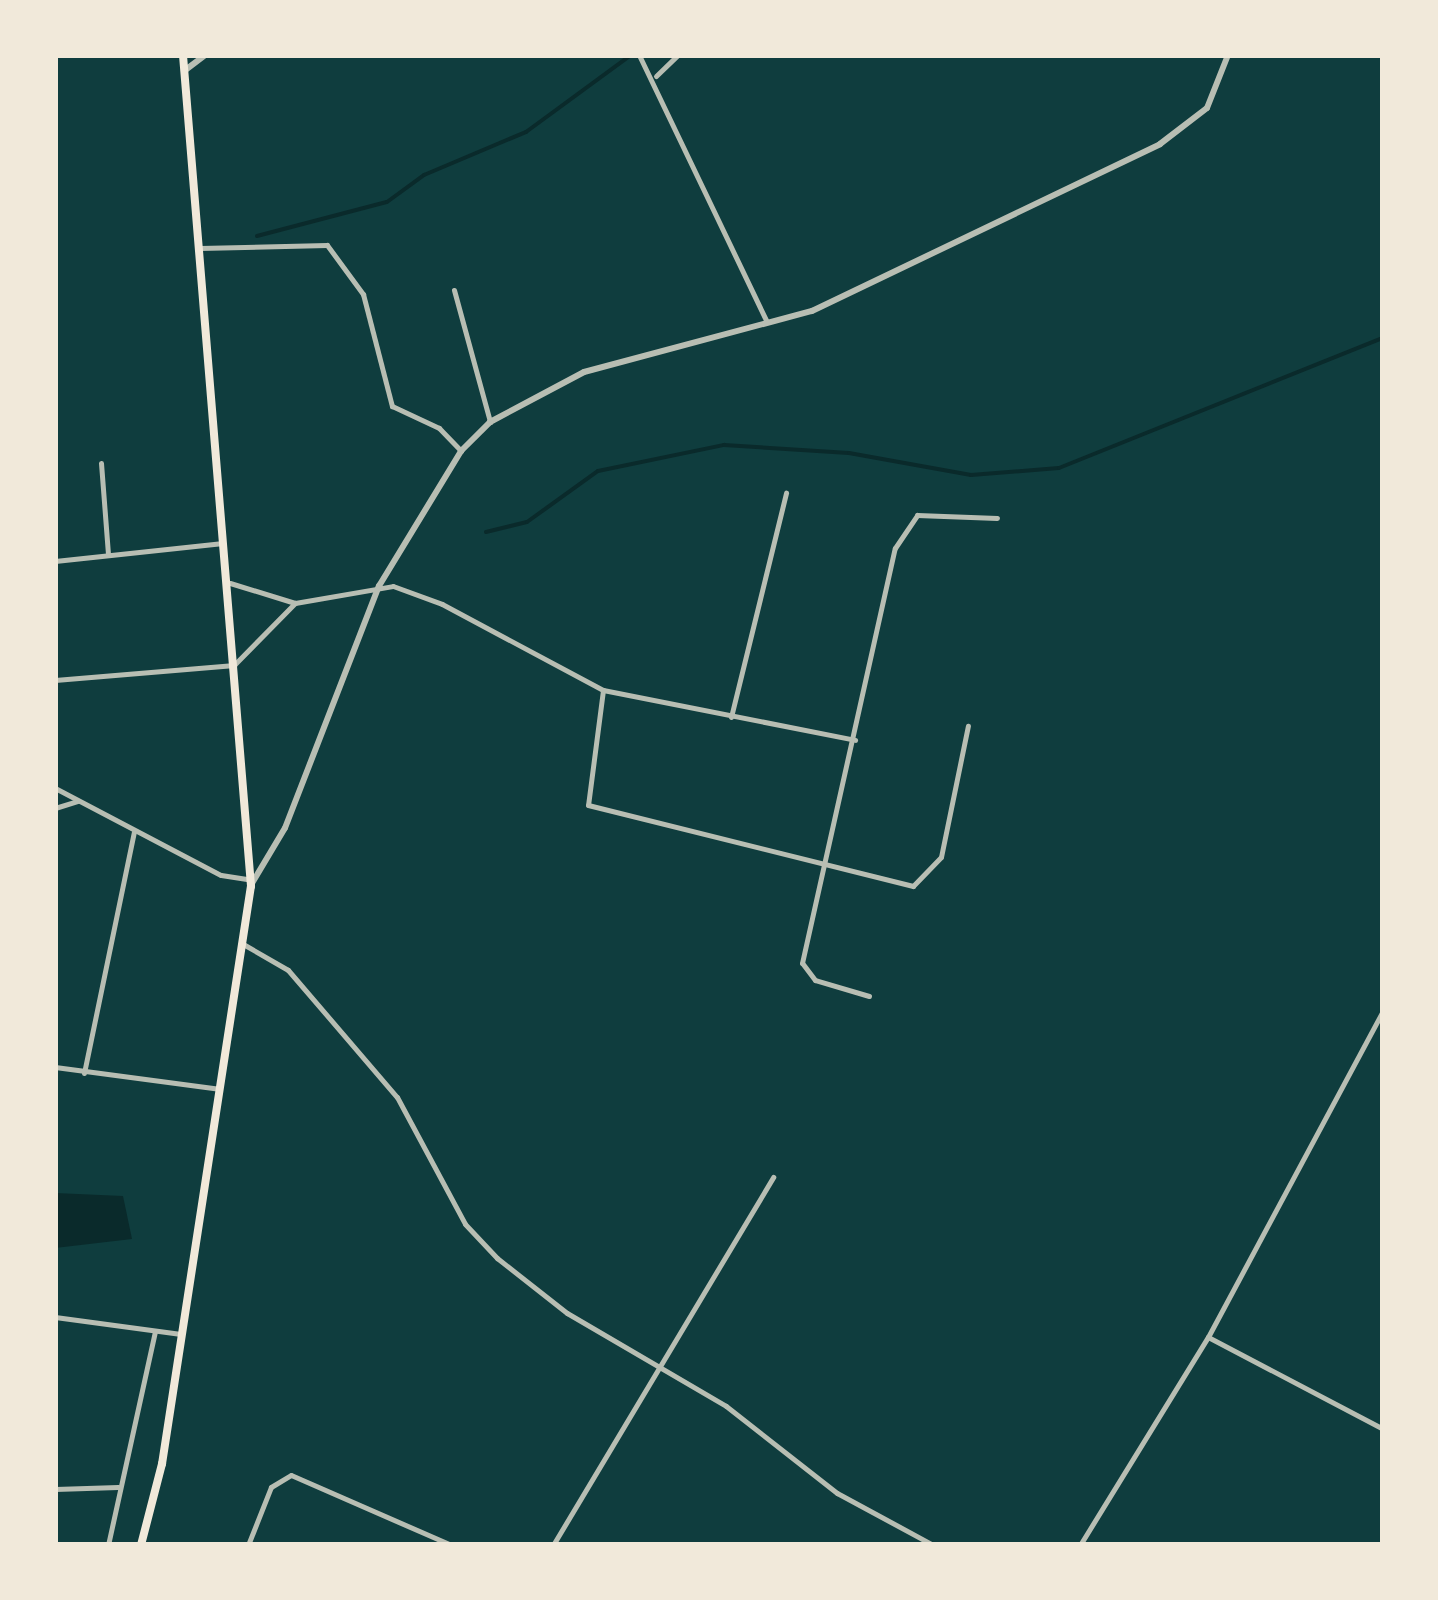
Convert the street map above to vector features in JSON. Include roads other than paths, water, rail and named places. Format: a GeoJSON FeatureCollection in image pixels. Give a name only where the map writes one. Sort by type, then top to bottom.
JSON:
{"type":"FeatureCollection","features":[{"type":"Feature","properties":{"kind":"main road"},"geometry":{"type":"LineString","coordinates":[[141,1545],[222,1089],[249,883],[230,582],[223,543],[183,55]]}},
{"type":"Feature","properties":{"kind":"street"},"geometry":{"type":"LineString","coordinates":[[184,71],[205,55]]}},
{"type":"Feature","properties":{"kind":"street"},"geometry":{"type":"LineString","coordinates":[[639,55],[656,76],[768,325]]}},
{"type":"Feature","properties":{"kind":"street"},"geometry":{"type":"LineString","coordinates":[[656,76],[678,55]]}},
{"type":"Feature","properties":{"kind":"street"},"geometry":{"type":"LineString","coordinates":[[55,788],[134,832],[249,883],[285,828],[379,586],[461,451],[490,422],[584,372],[768,325],[878,283],[1160,144],[1207,108],[1228,55]]}},
{"type":"Feature","properties":{"kind":"street"},"geometry":{"type":"LineString","coordinates":[[197,249],[327,245],[364,294],[392,406],[439,428],[461,451]]}},
{"type":"Feature","properties":{"kind":"street"},"geometry":{"type":"LineString","coordinates":[[454,290],[490,422]]}},
{"type":"Feature","properties":{"kind":"street"},"geometry":{"type":"LineString","coordinates":[[101,463],[108,554]]}},
{"type":"Feature","properties":{"kind":"street"},"geometry":{"type":"LineString","coordinates":[[731,717],[786,494]]}},
{"type":"Feature","properties":{"kind":"street"},"geometry":{"type":"LineString","coordinates":[[869,996],[804,970],[903,526],[930,512],[997,518]]}},
{"type":"Feature","properties":{"kind":"street"},"geometry":{"type":"LineString","coordinates":[[55,560],[223,543]]}},
{"type":"Feature","properties":{"kind":"street"},"geometry":{"type":"LineString","coordinates":[[230,582],[295,603],[379,586],[442,604],[604,690],[855,740]]}},
{"type":"Feature","properties":{"kind":"street"},"geometry":{"type":"LineString","coordinates":[[55,680],[234,665],[295,603]]}},
{"type":"Feature","properties":{"kind":"street"},"geometry":{"type":"LineString","coordinates":[[604,690],[588,805],[828,860],[913,886],[930,874],[968,726]]}},
{"type":"Feature","properties":{"kind":"street"},"geometry":{"type":"LineString","coordinates":[[55,808],[78,801]]}},
{"type":"Feature","properties":{"kind":"street"},"geometry":{"type":"LineString","coordinates":[[84,1072],[134,832]]}},
{"type":"Feature","properties":{"kind":"street"},"geometry":{"type":"LineString","coordinates":[[243,944],[304,986],[396,1098],[476,1238],[567,1313],[660,1371],[717,1400],[837,1493],[933,1545]]}},
{"type":"Feature","properties":{"kind":"street"},"geometry":{"type":"LineString","coordinates":[[1080,1545],[1208,1337],[1383,1010]]}},
{"type":"Feature","properties":{"kind":"street"},"geometry":{"type":"LineString","coordinates":[[55,1068],[222,1089]]}},
{"type":"Feature","properties":{"kind":"street"},"geometry":{"type":"LineString","coordinates":[[553,1545],[773,1177]]}},
{"type":"Feature","properties":{"kind":"street"},"geometry":{"type":"LineString","coordinates":[[55,1316],[181,1334]]}},
{"type":"Feature","properties":{"kind":"street"},"geometry":{"type":"LineString","coordinates":[[108,1545],[155,1331]]}},
{"type":"Feature","properties":{"kind":"street"},"geometry":{"type":"LineString","coordinates":[[1208,1337],[1383,1429]]}},
{"type":"Feature","properties":{"kind":"street"},"geometry":{"type":"LineString","coordinates":[[248,1545],[271,1488],[290,1474],[451,1545]]}},
{"type":"Feature","properties":{"kind":"street"},"geometry":{"type":"LineString","coordinates":[[55,1489],[118,1487]]}},
{"type":"Feature","properties":{"kind":"water"},"geometry":{"type":"Polygon","coordinates":[[[55,1193],[123,1196],[132,1239],[55,1248],[55,1193]]]}},
{"type":"Feature","properties":{"kind":"waterway"},"geometry":{"type":"LineString","coordinates":[[257,236],[387,202],[424,175],[526,132],[631,55]]}},
{"type":"Feature","properties":{"kind":"waterway"},"geometry":{"type":"LineString","coordinates":[[486,532],[527,522],[598,471],[724,445],[849,453],[971,475],[1059,468],[1383,338]]}}]}
